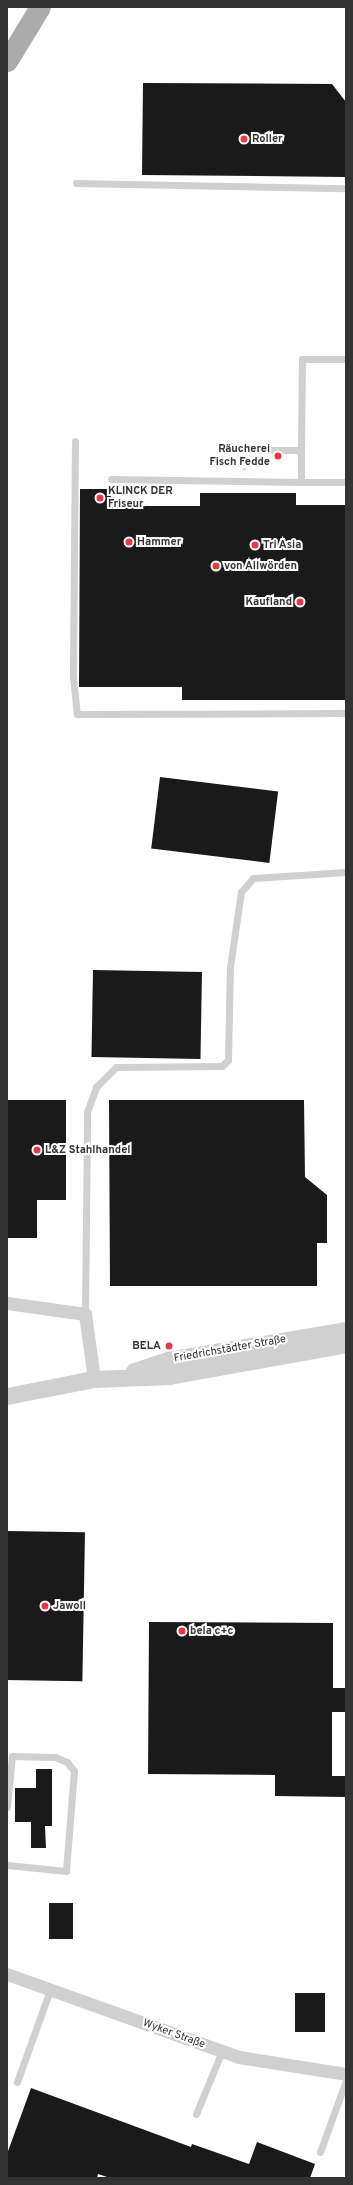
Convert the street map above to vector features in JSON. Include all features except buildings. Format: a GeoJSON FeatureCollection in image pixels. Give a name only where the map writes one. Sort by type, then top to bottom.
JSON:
{"type":"FeatureCollection","features":[{"type":"Feature","properties":{"kind":"main road"},"geometry":{"type":"LineString","coordinates":[[7,61],[40,7]]}},
{"type":"Feature","properties":{"kind":"street"},"geometry":{"type":"LineString","coordinates":[[7,1303],[85,1314],[94,1379]]}},
{"type":"Feature","properties":{"kind":"street","name":"Friedrichstädter Straße"},"geometry":{"type":"LineString","coordinates":[[116,1377],[168,1360],[346,1330]]}},
{"type":"Feature","properties":{"kind":"street","name":"Friedrichstädter Straße"},"geometry":{"type":"LineString","coordinates":[[7,1396],[94,1379],[169,1376],[346,1344]]}},
{"type":"Feature","properties":{"kind":"street","name":"Wyker Straße"},"geometry":{"type":"LineString","coordinates":[[7,1974],[238,2057],[346,2074]]}},
{"type":"Feature","properties":{"kind":"lane"},"geometry":{"type":"LineString","coordinates":[[76,183],[346,188]]}},
{"type":"Feature","properties":{"kind":"lane"},"geometry":{"type":"LineString","coordinates":[[301,482],[302,359],[346,359]]}},
{"type":"Feature","properties":{"kind":"lane"},"geometry":{"type":"LineString","coordinates":[[75,441],[72,677],[77,714],[346,713]]}},
{"type":"Feature","properties":{"kind":"lane"},"geometry":{"type":"LineString","coordinates":[[263,450],[301,450]]}},
{"type":"Feature","properties":{"kind":"lane"},"geometry":{"type":"LineString","coordinates":[[111,479],[346,482]]}},
{"type":"Feature","properties":{"kind":"lane"},"geometry":{"type":"LineString","coordinates":[[85,1314],[87,1112],[96,1088],[116,1068],[222,1066],[228,1060],[230,967],[241,892],[253,878],[346,872]]}},
{"type":"Feature","properties":{"kind":"lane"},"geometry":{"type":"LineString","coordinates":[[7,1807],[12,1756],[55,1757],[67,1762],[74,1771],[66,1871],[7,1865]]}},
{"type":"Feature","properties":{"kind":"lane"},"geometry":{"type":"LineString","coordinates":[[17,2082],[50,1990]]}},
{"type":"Feature","properties":{"kind":"lane"},"geometry":{"type":"LineString","coordinates":[[196,2114],[222,2051]]}},
{"type":"Feature","properties":{"kind":"lane"},"geometry":{"type":"LineString","coordinates":[[320,2152],[346,2080]]}},
{"type":"Feature","properties":{"kind":"path"},"geometry":{"type":"LineString","coordinates":[[244,481],[243,451],[263,450]]}},
{"type":"Feature","properties":{"kind":"place","name":"Roller"},"geometry":{"type":"Point","coordinates":[244,139]}},
{"type":"Feature","properties":{"kind":"place","name":"Räucherei Fisch Fedde"},"geometry":{"type":"Point","coordinates":[278,456]}},
{"type":"Feature","properties":{"kind":"place","name":"KLINCK DER Friseur"},"geometry":{"type":"Point","coordinates":[100,498]}},
{"type":"Feature","properties":{"kind":"place","name":"Hammer"},"geometry":{"type":"Point","coordinates":[129,542]}},
{"type":"Feature","properties":{"kind":"place","name":"Tri Asia"},"geometry":{"type":"Point","coordinates":[255,545]}},
{"type":"Feature","properties":{"kind":"place","name":"von Allwörden"},"geometry":{"type":"Point","coordinates":[216,566]}},
{"type":"Feature","properties":{"kind":"place","name":"Kaufland"},"geometry":{"type":"Point","coordinates":[300,602]}},
{"type":"Feature","properties":{"kind":"place","name":"L&Z Stahlhandel"},"geometry":{"type":"Point","coordinates":[37,1150]}},
{"type":"Feature","properties":{"kind":"place","name":"BELA"},"geometry":{"type":"Point","coordinates":[169,1346]}},
{"type":"Feature","properties":{"kind":"place","name":"Jawoll"},"geometry":{"type":"Point","coordinates":[45,1606]}},
{"type":"Feature","properties":{"kind":"place","name":"bela c+c"},"geometry":{"type":"Point","coordinates":[182,1631]}}]}
